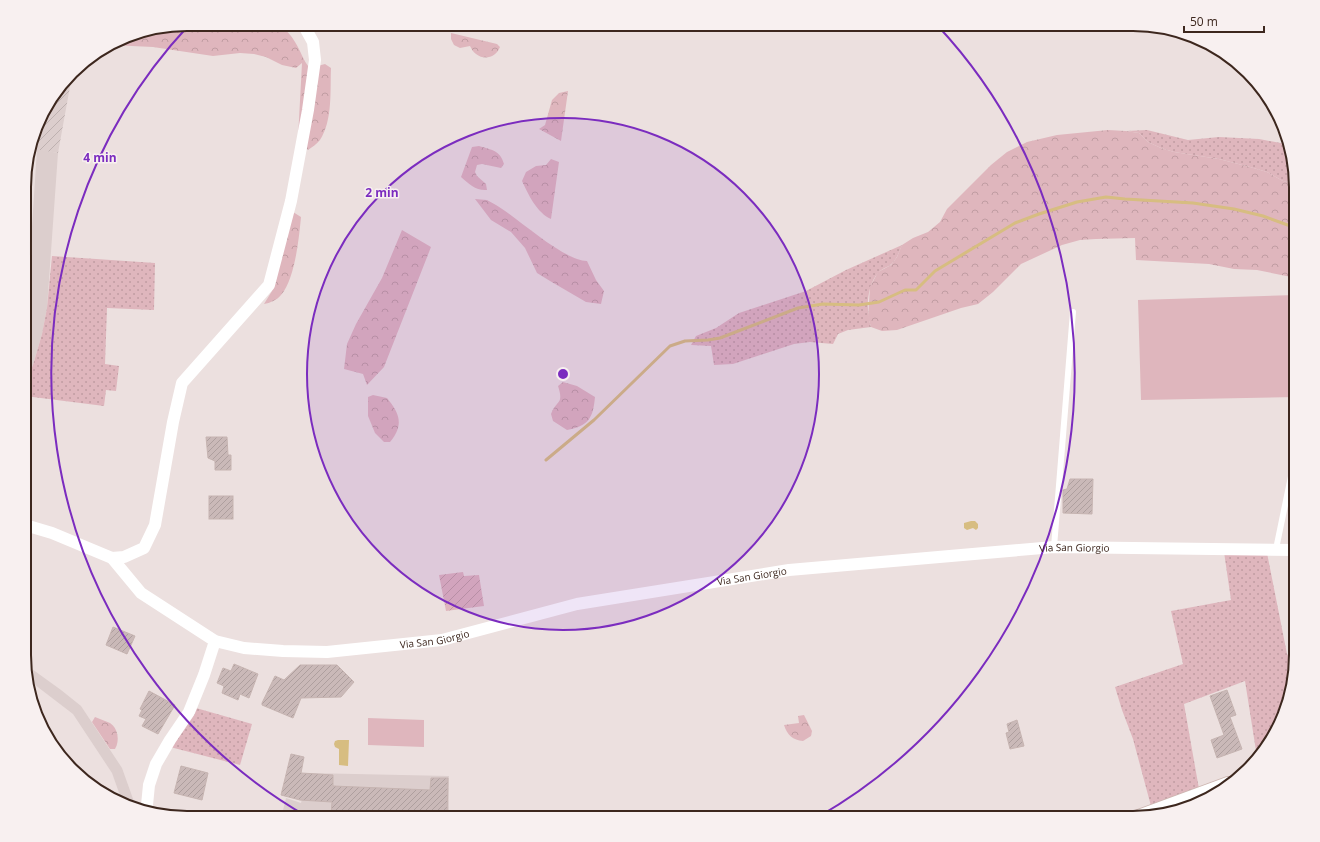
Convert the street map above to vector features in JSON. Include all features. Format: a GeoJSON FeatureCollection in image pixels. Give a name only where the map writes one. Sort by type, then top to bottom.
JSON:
{"type":"FeatureCollection","features":[{"type":"Feature","properties":{"kind":"street"},"geometry":{"type":"LineString","coordinates":[[31,527],[52,533],[112,558],[124,557],[144,548],[155,525],[173,422],[182,383],[269,285],[290,201],[308,110],[315,60],[313,42],[307,31]]}},
{"type":"Feature","properties":{"kind":"street","name":"Via San Giorgio"},"geometry":{"type":"LineString","coordinates":[[112,558],[141,593],[215,641],[244,648],[327,652],[434,640],[577,604],[789,570],[1054,547],[1289,550]]}},
{"type":"Feature","properties":{"kind":"street"},"geometry":{"type":"LineString","coordinates":[[147,806],[149,785],[156,764],[189,712],[204,675],[215,641]]}},
{"type":"Feature","properties":{"kind":"street"},"geometry":{"type":"LineString","coordinates":[[1157,809],[1215,788]]}},
{"type":"Feature","properties":{"kind":"lane"},"geometry":{"type":"LineString","coordinates":[[1054,547],[1074,312]]}},
{"type":"Feature","properties":{"kind":"lane"},"geometry":{"type":"LineString","coordinates":[[1276,549],[1289,486]]}},
{"type":"Feature","properties":{"kind":"shaded area"},"geometry":{"type":"Polygon","coordinates":[[[71,83],[58,153],[36,149],[47,118],[57,100],[71,83]]]}},
{"type":"Feature","properties":{"kind":"shaded area"},"geometry":{"type":"Polygon","coordinates":[[[37,149],[58,153],[47,308],[42,334],[31,369],[31,242],[37,149]]]}},
{"type":"Feature","properties":{"kind":"shaded area"},"geometry":{"type":"Polygon","coordinates":[[[975,521],[978,524],[978,528],[976,530],[973,528],[967,530],[964,528],[964,523],[975,521]]]}},
{"type":"Feature","properties":{"kind":"shaded area"},"geometry":{"type":"Polygon","coordinates":[[[31,669],[81,706],[122,768],[134,802],[120,796],[112,773],[73,714],[34,684],[31,669]]]}},
{"type":"Feature","properties":{"kind":"shaded area"},"geometry":{"type":"Polygon","coordinates":[[[349,740],[348,766],[339,765],[339,749],[335,747],[334,744],[335,741],[349,740]]]}},
{"type":"Feature","properties":{"kind":"shaded area"},"geometry":{"type":"Polygon","coordinates":[[[308,773],[449,776],[449,811],[283,811],[286,798],[301,803],[308,773]]]}},
{"type":"Feature","properties":{"kind":"green space"},"geometry":{"type":"Polygon","coordinates":[[[177,31],[286,31],[292,37],[310,68],[325,64],[331,68],[329,114],[320,140],[308,150],[298,138],[302,63],[296,68],[282,65],[266,57],[254,54],[240,53],[213,56],[153,47],[121,46],[147,36],[177,31]]]}},
{"type":"Feature","properties":{"kind":"green space"},"geometry":{"type":"Polygon","coordinates":[[[451,33],[497,44],[500,47],[496,53],[490,57],[479,56],[470,46],[460,48],[454,45],[451,39],[451,33]]]}},
{"type":"Feature","properties":{"kind":"green space"},"geometry":{"type":"Polygon","coordinates":[[[568,91],[561,141],[539,129],[545,125],[552,100],[559,93],[568,91]]]}},
{"type":"Feature","properties":{"kind":"green space"},"geometry":{"type":"Polygon","coordinates":[[[1108,130],[1139,133],[1148,142],[1161,148],[1174,152],[1219,159],[1250,167],[1267,172],[1283,181],[1289,182],[1289,277],[1257,270],[1234,269],[1209,264],[1136,260],[1135,238],[1080,240],[1062,245],[1021,264],[993,292],[978,304],[961,308],[897,330],[882,331],[871,327],[868,317],[870,287],[878,272],[891,265],[897,257],[902,245],[913,238],[928,232],[940,222],[947,209],[991,165],[1007,152],[1027,142],[1057,135],[1108,130]]]}},
{"type":"Feature","properties":{"kind":"green space"},"geometry":{"type":"Polygon","coordinates":[[[1147,130],[1188,140],[1219,137],[1259,139],[1283,143],[1288,167],[1289,182],[1283,181],[1267,172],[1250,167],[1219,159],[1174,152],[1161,148],[1148,142],[1139,133],[1126,131],[1147,130]]]}},
{"type":"Feature","properties":{"kind":"green space"},"geometry":{"type":"Polygon","coordinates":[[[479,146],[498,153],[504,164],[501,168],[482,164],[477,165],[475,172],[477,176],[486,184],[487,190],[476,188],[461,177],[472,147],[479,146]]]}},
{"type":"Feature","properties":{"kind":"green space"},"geometry":{"type":"Polygon","coordinates":[[[551,159],[559,162],[551,219],[537,208],[522,181],[526,172],[536,166],[546,165],[551,159]]]}},
{"type":"Feature","properties":{"kind":"green space"},"geometry":{"type":"Polygon","coordinates":[[[475,199],[487,200],[505,211],[540,238],[565,254],[587,261],[596,280],[604,291],[601,304],[586,302],[537,273],[525,248],[511,232],[491,220],[475,199]]]}},
{"type":"Feature","properties":{"kind":"green space"},"geometry":{"type":"Polygon","coordinates":[[[293,212],[301,217],[296,258],[290,279],[286,288],[279,297],[269,303],[264,304],[272,291],[293,212]]]}},
{"type":"Feature","properties":{"kind":"green space"},"geometry":{"type":"Polygon","coordinates":[[[402,230],[431,247],[384,367],[367,385],[363,374],[344,369],[347,344],[356,324],[382,278],[402,230]]]}},
{"type":"Feature","properties":{"kind":"green space"},"geometry":{"type":"Polygon","coordinates":[[[902,245],[894,262],[879,272],[871,285],[868,299],[868,314],[871,327],[848,330],[838,334],[833,344],[810,342],[794,344],[733,364],[714,365],[711,346],[691,345],[696,336],[716,328],[739,313],[806,291],[846,270],[902,245]]]}},
{"type":"Feature","properties":{"kind":"green space"},"geometry":{"type":"Polygon","coordinates":[[[52,256],[155,263],[154,310],[107,308],[105,364],[119,366],[116,391],[106,390],[104,406],[31,397],[31,369],[42,334],[47,308],[52,256]]]}},
{"type":"Feature","properties":{"kind":"green space"},"geometry":{"type":"Polygon","coordinates":[[[1289,295],[1289,397],[1141,400],[1138,300],[1289,295]]]}},
{"type":"Feature","properties":{"kind":"green space"},"geometry":{"type":"Polygon","coordinates":[[[563,382],[577,386],[595,397],[593,410],[588,420],[580,426],[567,430],[553,421],[551,414],[560,399],[558,386],[563,382]]]}},
{"type":"Feature","properties":{"kind":"green space"},"geometry":{"type":"Polygon","coordinates":[[[373,395],[387,398],[397,414],[399,425],[390,442],[384,442],[375,433],[368,416],[368,397],[373,395]]]}},
{"type":"Feature","properties":{"kind":"green space"},"geometry":{"type":"Polygon","coordinates":[[[1224,552],[1267,553],[1287,654],[1289,655],[1288,675],[1281,705],[1273,724],[1256,751],[1245,681],[1184,704],[1199,789],[1151,806],[1133,739],[1115,687],[1183,664],[1171,611],[1231,600],[1224,552]]]}},
{"type":"Feature","properties":{"kind":"green space"},"geometry":{"type":"Polygon","coordinates":[[[463,572],[464,576],[479,575],[484,606],[446,611],[439,575],[463,572]]]}},
{"type":"Feature","properties":{"kind":"green space"},"geometry":{"type":"Polygon","coordinates":[[[196,708],[252,724],[240,765],[170,747],[196,708]]]}},
{"type":"Feature","properties":{"kind":"green space"},"geometry":{"type":"Polygon","coordinates":[[[804,715],[812,731],[811,736],[803,741],[791,736],[787,732],[784,725],[799,723],[798,716],[804,715]]]}},
{"type":"Feature","properties":{"kind":"green space"},"geometry":{"type":"Polygon","coordinates":[[[95,717],[110,723],[115,728],[118,739],[115,749],[110,749],[92,722],[95,717]]]}},
{"type":"Feature","properties":{"kind":"green space"},"geometry":{"type":"Polygon","coordinates":[[[368,718],[424,720],[424,747],[368,745],[368,718]]]}},
{"type":"Feature","properties":{"kind":"building"},"geometry":{"type":"Polygon","coordinates":[[[206,437],[227,437],[228,455],[231,455],[231,470],[215,470],[215,461],[208,458],[206,437]]]}},
{"type":"Feature","properties":{"kind":"building"},"geometry":{"type":"Polygon","coordinates":[[[1070,479],[1093,479],[1092,514],[1063,513],[1063,490],[1067,489],[1070,479]]]}},
{"type":"Feature","properties":{"kind":"building"},"geometry":{"type":"Polygon","coordinates":[[[209,496],[233,496],[233,519],[209,519],[209,496]]]}},
{"type":"Feature","properties":{"kind":"building"},"geometry":{"type":"Polygon","coordinates":[[[113,627],[135,636],[127,654],[106,645],[113,627]]]}},
{"type":"Feature","properties":{"kind":"building"},"geometry":{"type":"Polygon","coordinates":[[[234,664],[258,674],[249,698],[240,694],[238,700],[222,693],[224,686],[217,683],[223,668],[231,671],[234,664]]]}},
{"type":"Feature","properties":{"kind":"building"},"geometry":{"type":"Polygon","coordinates":[[[300,665],[337,665],[354,682],[341,697],[301,698],[293,718],[262,705],[275,676],[284,680],[300,665]]]}},
{"type":"Feature","properties":{"kind":"building"},"geometry":{"type":"Polygon","coordinates":[[[1227,690],[1236,715],[1230,717],[1242,749],[1217,758],[1211,740],[1224,735],[1210,696],[1227,690]]]}},
{"type":"Feature","properties":{"kind":"building"},"geometry":{"type":"Polygon","coordinates":[[[149,691],[175,705],[158,734],[142,726],[146,719],[139,716],[142,710],[140,709],[149,691]]]}},
{"type":"Feature","properties":{"kind":"building"},"geometry":{"type":"Polygon","coordinates":[[[1017,720],[1024,746],[1010,749],[1006,733],[1009,732],[1007,724],[1017,720]]]}},
{"type":"Feature","properties":{"kind":"building"},"geometry":{"type":"Polygon","coordinates":[[[291,754],[304,757],[301,773],[333,775],[333,786],[430,790],[431,778],[448,778],[447,811],[331,811],[332,802],[300,800],[281,795],[291,754]]]}},
{"type":"Feature","properties":{"kind":"building"},"geometry":{"type":"Polygon","coordinates":[[[181,766],[208,773],[202,800],[174,793],[181,766]]]}},
{"type":"Feature","properties":{"kind":"waterway"},"geometry":{"type":"LineString","coordinates":[[546,460],[594,420],[670,346],[685,341],[720,338],[798,308],[823,304],[859,305],[879,302],[905,290],[916,290],[935,271],[1015,223],[1077,202],[1106,197],[1193,203],[1234,209],[1263,216],[1289,225]]}}]}
